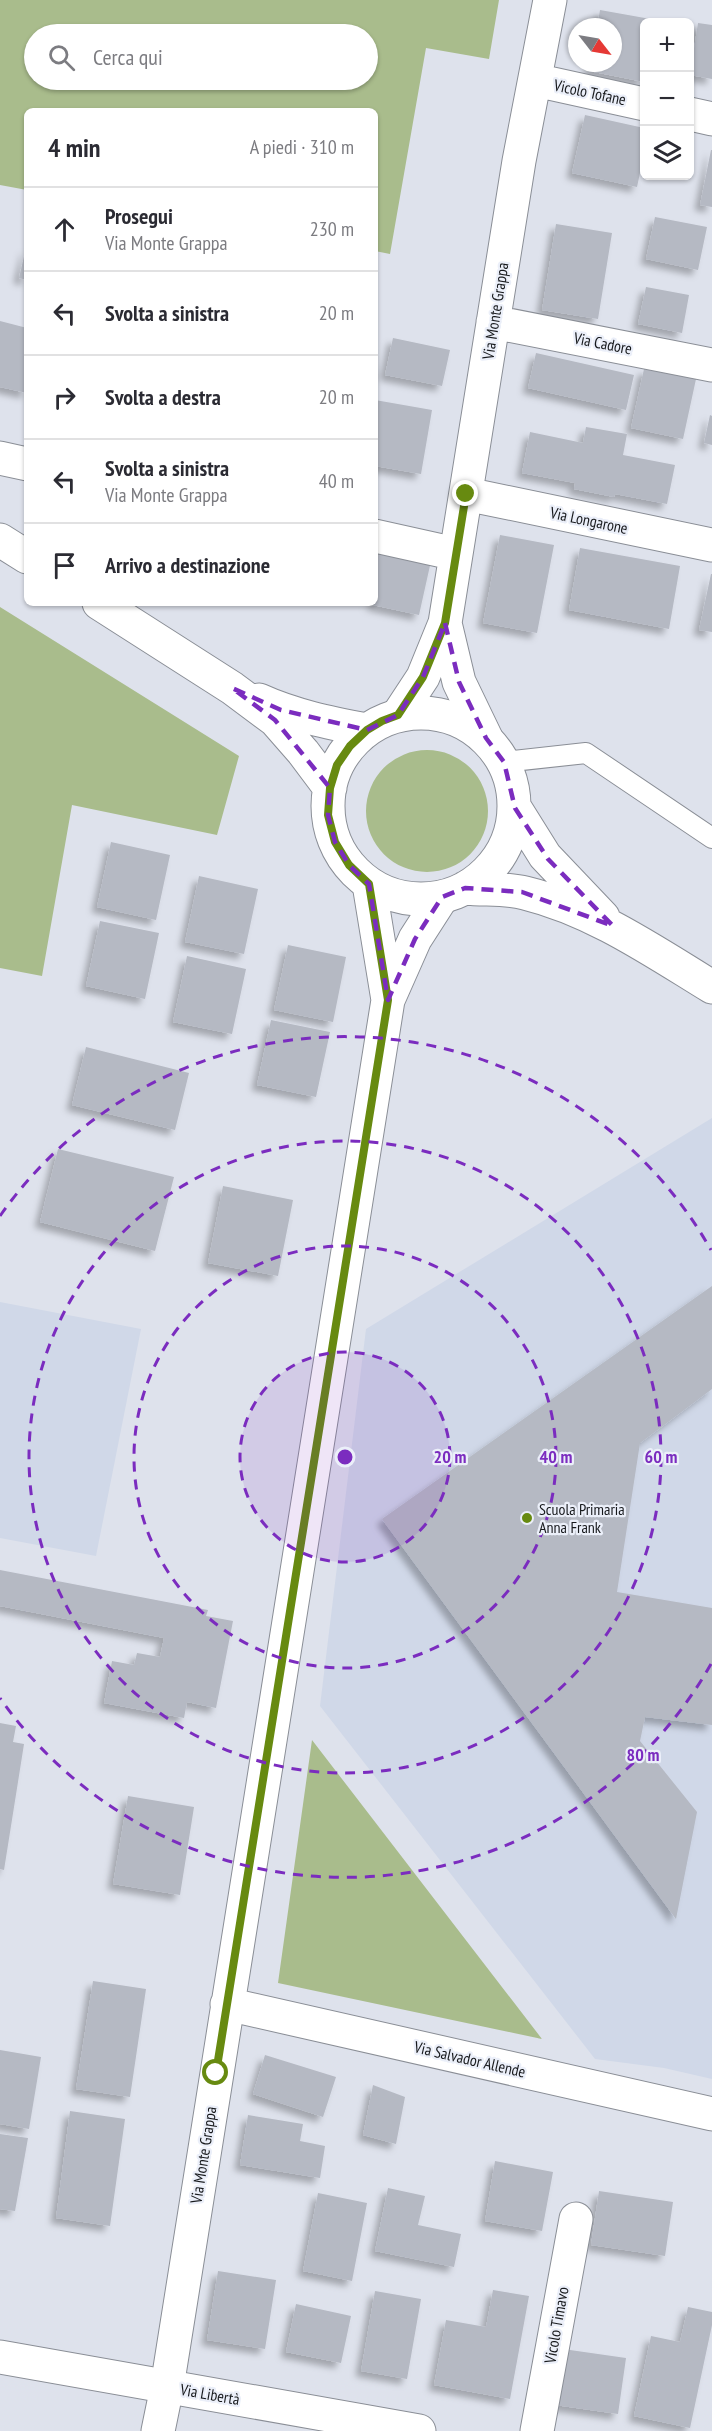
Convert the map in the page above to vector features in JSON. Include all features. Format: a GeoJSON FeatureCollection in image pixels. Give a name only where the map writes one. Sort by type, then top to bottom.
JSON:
{"type":"FeatureCollection","features":[{"type":"Feature","properties":{"kind":"street","name":"Via Monte Grappa"},"geometry":{"type":"LineString","coordinates":[[398,715],[423,677],[445,623],[519,161],[550,0]]}},
{"type":"Feature","properties":{"kind":"street","name":"Vicolo Tofane"},"geometry":{"type":"LineString","coordinates":[[535,80],[640,103]]}},
{"type":"Feature","properties":{"kind":"street"},"geometry":{"type":"LineString","coordinates":[[694,115],[712,119]]}},
{"type":"Feature","properties":{"kind":"street","name":"Via Cadore"},"geometry":{"type":"LineString","coordinates":[[494,322],[712,365]]}},
{"type":"Feature","properties":{"kind":"street"},"geometry":{"type":"LineString","coordinates":[[0,458],[24,463]]}},
{"type":"Feature","properties":{"kind":"street","name":"Via Longarone"},"geometry":{"type":"LineString","coordinates":[[466,494],[712,545]]}},
{"type":"Feature","properties":{"kind":"street"},"geometry":{"type":"LineString","coordinates":[[378,537],[456,554]]}},
{"type":"Feature","properties":{"kind":"street"},"geometry":{"type":"LineString","coordinates":[[0,540],[24,555]]}},
{"type":"Feature","properties":{"kind":"street"},"geometry":{"type":"LineString","coordinates":[[104,606],[232,688],[275,720],[330,788]]}},
{"type":"Feature","properties":{"kind":"street","name":"Via Monte Grappa"},"geometry":{"type":"LineString","coordinates":[[445,623],[459,682],[495,750]]}},
{"type":"Feature","properties":{"kind":"street"},"geometry":{"type":"LineString","coordinates":[[232,688],[281,710],[367,730]]}},
{"type":"Feature","properties":{"kind":"street"},"geometry":{"type":"LineString","coordinates":[[454,893],[486,874],[501,855],[511,833],[515,808],[513,785],[495,750],[460,720],[429,712],[398,715],[367,730],[350,746],[337,765],[330,788],[328,815],[335,842],[349,865],[369,884],[392,895],[416,900],[454,893],[522,892],[613,926],[712,987]]}},
{"type":"Feature","properties":{"kind":"street"},"geometry":{"type":"LineString","coordinates":[[515,808],[548,859],[613,926]]}},
{"type":"Feature","properties":{"kind":"street","name":"Via Monte Grappa"},"geometry":{"type":"LineString","coordinates":[[369,884],[388,1000]]}},
{"type":"Feature","properties":{"kind":"street","name":"Via Monte Grappa"},"geometry":{"type":"LineString","coordinates":[[158,2431],[167,2387],[307,1516],[388,1000],[415,939],[454,893]]}},
{"type":"Feature","properties":{"kind":"street","name":"Via Salvador Allende"},"geometry":{"type":"LineString","coordinates":[[227,2004],[712,2114]]}},
{"type":"Feature","properties":{"kind":"street","name":"Vicolo Timavo"},"geometry":{"type":"LineString","coordinates":[[537,2431],[576,2219]]}},
{"type":"Feature","properties":{"kind":"street","name":"Via Libertà"},"geometry":{"type":"LineString","coordinates":[[0,2357],[419,2431]]}},
{"type":"Feature","properties":{"kind":"lane"},"geometry":{"type":"LineString","coordinates":[[495,750],[586,753],[712,838]]}},
{"type":"Feature","properties":{"kind":"highlighted area"},"geometry":{"type":"Polygon","coordinates":[[[445,623],[459,682],[486,738],[504,762],[515,808],[548,859],[613,926],[522,892],[465,888],[442,897],[415,939],[388,1000],[369,884],[349,865],[335,842],[328,815],[330,788],[275,720],[232,688],[281,710],[367,730],[398,715],[423,677],[445,623]]]}},
{"type":"Feature","properties":{"kind":"shaded area","name":"Scuola Primaria Anna Frank"},"geometry":{"type":"Polygon","coordinates":[[[712,1118],[712,2079],[664,2068],[595,2059],[320,1706],[366,1329],[712,1118]]]}},
{"type":"Feature","properties":{"kind":"shaded area"},"geometry":{"type":"Polygon","coordinates":[[[0,1302],[141,1329],[96,1556],[0,1538],[0,1302]]]}},
{"type":"Feature","properties":{"kind":"green space"},"geometry":{"type":"Polygon","coordinates":[[[0,0],[499,0],[489,59],[426,48],[390,254],[378,252],[378,108],[24,108],[24,189],[0,185],[0,0]]]}},
{"type":"Feature","properties":{"kind":"green space"},"geometry":{"type":"Polygon","coordinates":[[[0,607],[239,756],[217,835],[72,805],[42,976],[0,968],[0,607]]]}},
{"type":"Feature","properties":{"kind":"green space"},"geometry":{"type":"Polygon","coordinates":[[[427,750],[450,754],[470,768],[484,788],[488,811],[484,834],[470,854],[450,868],[427,872],[404,868],[384,854],[370,834],[366,811],[370,788],[384,768],[404,754],[427,750]]]}},
{"type":"Feature","properties":{"kind":"green space"},"geometry":{"type":"Polygon","coordinates":[[[312,1740],[542,2039],[278,1983],[312,1740]]]}},
{"type":"Feature","properties":{"kind":"building"},"geometry":{"type":"Polygon","coordinates":[[[600,10],[645,18],[640,18],[640,81],[594,72],[622,72],[622,18],[599,18],[600,10]]]}},
{"type":"Feature","properties":{"kind":"building"},"geometry":{"type":"Polygon","coordinates":[[[698,23],[712,25],[712,79],[694,76],[694,49],[698,23]]]}},
{"type":"Feature","properties":{"kind":"building"},"geometry":{"type":"Polygon","coordinates":[[[585,115],[640,127],[640,173],[637,187],[572,173],[585,115]]]}},
{"type":"Feature","properties":{"kind":"building"},"geometry":{"type":"Polygon","coordinates":[[[712,150],[712,207],[700,205],[712,150]]]}},
{"type":"Feature","properties":{"kind":"building"},"geometry":{"type":"Polygon","coordinates":[[[655,217],[707,227],[698,270],[646,259],[655,217]]]}},
{"type":"Feature","properties":{"kind":"building"},"geometry":{"type":"Polygon","coordinates":[[[556,224],[612,233],[598,319],[542,310],[556,224]]]}},
{"type":"Feature","properties":{"kind":"building"},"geometry":{"type":"Polygon","coordinates":[[[24,257],[24,279],[19,278],[24,257]]]}},
{"type":"Feature","properties":{"kind":"building"},"geometry":{"type":"Polygon","coordinates":[[[646,287],[689,295],[682,333],[638,324],[646,287]]]}},
{"type":"Feature","properties":{"kind":"building"},"geometry":{"type":"Polygon","coordinates":[[[0,321],[24,327],[24,392],[0,387],[0,321]]]}},
{"type":"Feature","properties":{"kind":"building"},"geometry":{"type":"Polygon","coordinates":[[[393,338],[450,350],[442,386],[385,375],[393,338]]]}},
{"type":"Feature","properties":{"kind":"building"},"geometry":{"type":"Polygon","coordinates":[[[536,353],[634,375],[626,410],[528,388],[536,353]]]}},
{"type":"Feature","properties":{"kind":"building"},"geometry":{"type":"Polygon","coordinates":[[[644,369],[696,379],[683,439],[631,428],[644,369]]]}},
{"type":"Feature","properties":{"kind":"building"},"geometry":{"type":"Polygon","coordinates":[[[378,401],[432,410],[421,474],[378,467],[378,401]]]}},
{"type":"Feature","properties":{"kind":"building"},"geometry":{"type":"Polygon","coordinates":[[[710,415],[712,416],[712,445],[704,443],[710,415]]]}},
{"type":"Feature","properties":{"kind":"building"},"geometry":{"type":"Polygon","coordinates":[[[586,427],[627,434],[623,455],[675,465],[667,504],[574,489],[575,483],[522,473],[530,432],[583,443],[586,427]]]}},
{"type":"Feature","properties":{"kind":"building"},"geometry":{"type":"Polygon","coordinates":[[[500,535],[554,545],[537,633],[483,623],[500,535]]]}},
{"type":"Feature","properties":{"kind":"building"},"geometry":{"type":"Polygon","coordinates":[[[580,548],[680,566],[669,629],[569,610],[580,548]]]}},
{"type":"Feature","properties":{"kind":"building"},"geometry":{"type":"Polygon","coordinates":[[[378,550],[431,561],[419,615],[377,606],[378,550]]]}},
{"type":"Feature","properties":{"kind":"building"},"geometry":{"type":"Polygon","coordinates":[[[712,574],[712,632],[699,630],[712,574]]]}},
{"type":"Feature","properties":{"kind":"building"},"geometry":{"type":"Polygon","coordinates":[[[111,842],[170,855],[156,920],[97,907],[111,842]]]}},
{"type":"Feature","properties":{"kind":"building"},"geometry":{"type":"Polygon","coordinates":[[[199,876],[258,889],[244,954],[185,942],[199,876]]]}},
{"type":"Feature","properties":{"kind":"building"},"geometry":{"type":"Polygon","coordinates":[[[100,921],[159,933],[145,999],[86,986],[100,921]]]}},
{"type":"Feature","properties":{"kind":"building"},"geometry":{"type":"Polygon","coordinates":[[[288,945],[346,957],[333,1022],[274,1010],[288,945]]]}},
{"type":"Feature","properties":{"kind":"building"},"geometry":{"type":"Polygon","coordinates":[[[187,956],[246,969],[232,1034],[173,1022],[187,956]]]}},
{"type":"Feature","properties":{"kind":"building"},"geometry":{"type":"Polygon","coordinates":[[[271,1020],[330,1032],[316,1097],[257,1085],[271,1020]]]}},
{"type":"Feature","properties":{"kind":"building"},"geometry":{"type":"Polygon","coordinates":[[[86,1047],[189,1073],[175,1130],[72,1105],[86,1047]]]}},
{"type":"Feature","properties":{"kind":"building"},"geometry":{"type":"Polygon","coordinates":[[[58,1149],[174,1177],[155,1251],[40,1222],[58,1149]]]}},
{"type":"Feature","properties":{"kind":"building"},"geometry":{"type":"Polygon","coordinates":[[[223,1186],[293,1200],[278,1276],[208,1263],[223,1186]]]}},
{"type":"Feature","properties":{"kind":"building"},"geometry":{"type":"Polygon","coordinates":[[[712,1286],[712,1389],[640,1443],[617,1592],[712,1608],[712,1725],[645,1717],[640,1741],[697,1812],[676,1919],[382,1519],[712,1286]]]}},
{"type":"Feature","properties":{"kind":"building"},"geometry":{"type":"Polygon","coordinates":[[[0,1570],[208,1610],[206,1616],[233,1621],[216,1708],[187,1702],[184,1718],[104,1703],[112,1661],[134,1665],[137,1653],[160,1657],[164,1638],[0,1606],[0,1570]]]}},
{"type":"Feature","properties":{"kind":"building"},"geometry":{"type":"Polygon","coordinates":[[[0,1723],[16,1726],[13,1742],[24,1744],[4,1870],[0,1869],[0,1723]]]}},
{"type":"Feature","properties":{"kind":"building"},"geometry":{"type":"Polygon","coordinates":[[[128,1796],[194,1807],[180,1895],[113,1884],[128,1796]]]}},
{"type":"Feature","properties":{"kind":"building"},"geometry":{"type":"Polygon","coordinates":[[[93,1981],[146,1989],[130,2097],[76,2089],[93,1981]]]}},
{"type":"Feature","properties":{"kind":"building"},"geometry":{"type":"Polygon","coordinates":[[[0,2050],[41,2057],[29,2129],[0,2124],[0,2050]]]}},
{"type":"Feature","properties":{"kind":"building"},"geometry":{"type":"Polygon","coordinates":[[[265,2055],[336,2077],[323,2117],[253,2094],[265,2055]]]}},
{"type":"Feature","properties":{"kind":"building"},"geometry":{"type":"Polygon","coordinates":[[[373,2085],[405,2097],[396,2144],[363,2135],[373,2085]]]}},
{"type":"Feature","properties":{"kind":"building"},"geometry":{"type":"Polygon","coordinates":[[[70,2111],[125,2119],[110,2226],[56,2218],[70,2111]]]}},
{"type":"Feature","properties":{"kind":"building"},"geometry":{"type":"Polygon","coordinates":[[[248,2115],[303,2124],[300,2141],[325,2146],[320,2178],[240,2165],[248,2115]]]}},
{"type":"Feature","properties":{"kind":"building"},"geometry":{"type":"Polygon","coordinates":[[[0,2134],[28,2138],[15,2211],[0,2209],[0,2134]]]}},
{"type":"Feature","properties":{"kind":"building"},"geometry":{"type":"Polygon","coordinates":[[[495,2161],[553,2172],[542,2231],[485,2221],[495,2161]]]}},
{"type":"Feature","properties":{"kind":"building"},"geometry":{"type":"Polygon","coordinates":[[[388,2188],[425,2196],[418,2225],[461,2234],[454,2267],[375,2251],[388,2188]]]}},
{"type":"Feature","properties":{"kind":"building"},"geometry":{"type":"Polygon","coordinates":[[[599,2191],[673,2202],[665,2256],[591,2245],[599,2191]]]}},
{"type":"Feature","properties":{"kind":"building"},"geometry":{"type":"Polygon","coordinates":[[[318,2193],[367,2203],[352,2281],[303,2271],[318,2193]]]}},
{"type":"Feature","properties":{"kind":"building"},"geometry":{"type":"Polygon","coordinates":[[[218,2271],[276,2280],[265,2349],[207,2340],[218,2271]]]}},
{"type":"Feature","properties":{"kind":"building"},"geometry":{"type":"Polygon","coordinates":[[[493,2290],[529,2296],[510,2399],[434,2385],[446,2320],[486,2327],[493,2290]]]}},
{"type":"Feature","properties":{"kind":"building"},"geometry":{"type":"Polygon","coordinates":[[[375,2291],[421,2299],[407,2379],[361,2371],[375,2291]]]}},
{"type":"Feature","properties":{"kind":"building"},"geometry":{"type":"Polygon","coordinates":[[[296,2304],[351,2316],[341,2363],[286,2352],[296,2304]]]}},
{"type":"Feature","properties":{"kind":"building"},"geometry":{"type":"Polygon","coordinates":[[[688,2307],[712,2312],[712,2325],[690,2428],[634,2416],[651,2336],[680,2342],[688,2307]]]}},
{"type":"Feature","properties":{"kind":"building"},"geometry":{"type":"Polygon","coordinates":[[[563,2349],[626,2358],[618,2414],[555,2405],[563,2349]]]}},
{"type":"Feature","properties":{"kind":"place","name":"Scuola Primaria Anna Frank"},"geometry":{"type":"Point","coordinates":[527,1518]}},
{"type":"Feature","properties":{"kind":"route"},"geometry":{"type":"LineString","coordinates":[[216,2073],[388,1000],[369,884],[349,865],[335,842],[328,815],[330,788],[337,765],[350,746],[367,730],[398,715],[423,677],[445,623],[466,494]]}}]}
